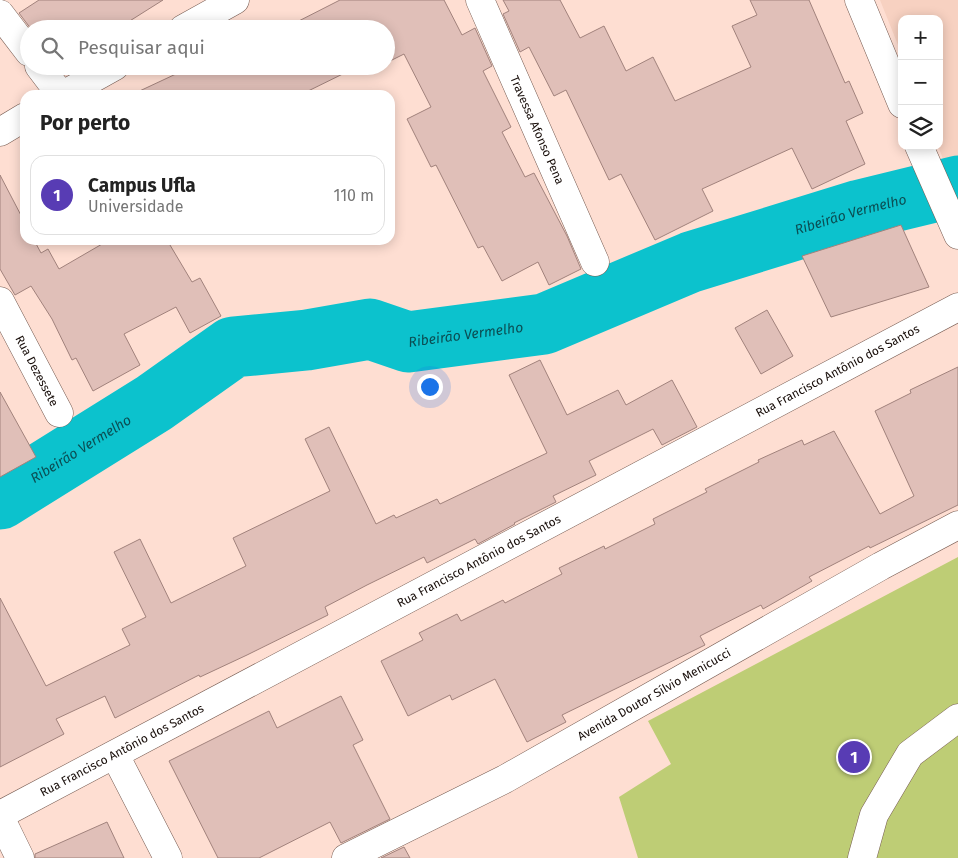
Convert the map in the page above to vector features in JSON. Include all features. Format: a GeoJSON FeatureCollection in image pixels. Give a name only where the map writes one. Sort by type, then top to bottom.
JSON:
{"type":"FeatureCollection","features":[{"type":"Feature","properties":{"kind":"street"},"geometry":{"type":"LineString","coordinates":[[199,20],[235,0]]}},
{"type":"Feature","properties":{"kind":"street","name":"Travessa Afonso Pena"},"geometry":{"type":"LineString","coordinates":[[480,0],[595,262]]}},
{"type":"Feature","properties":{"kind":"street"},"geometry":{"type":"LineString","coordinates":[[859,0],[898,94]]}},
{"type":"Feature","properties":{"kind":"street"},"geometry":{"type":"LineString","coordinates":[[0,14],[20,40]]}},
{"type":"Feature","properties":{"kind":"street"},"geometry":{"type":"LineString","coordinates":[[46,75],[58,90]]}},
{"type":"Feature","properties":{"kind":"street"},"geometry":{"type":"LineString","coordinates":[[71,90],[99,75]]}},
{"type":"Feature","properties":{"kind":"street"},"geometry":{"type":"LineString","coordinates":[[0,132],[20,120]]}},
{"type":"Feature","properties":{"kind":"street"},"geometry":{"type":"LineString","coordinates":[[922,150],[953,224]]}},
{"type":"Feature","properties":{"kind":"street","name":"Rua Dezessete"},"geometry":{"type":"LineString","coordinates":[[0,301],[59,413]]}},
{"type":"Feature","properties":{"kind":"street","name":"Rua Francisco Antônio dos Santos"},"geometry":{"type":"LineString","coordinates":[[0,816],[958,307]]}},
{"type":"Feature","properties":{"kind":"street","name":"Avenida Doutor Sílvio Menicucci"},"geometry":{"type":"LineString","coordinates":[[346,858],[505,779],[958,525]]}},
{"type":"Feature","properties":{"kind":"street"},"geometry":{"type":"LineString","coordinates":[[862,858],[874,814],[910,754],[958,718]]}},
{"type":"Feature","properties":{"kind":"street"},"geometry":{"type":"LineString","coordinates":[[115,755],[168,858]]}},
{"type":"Feature","properties":{"kind":"street"},"geometry":{"type":"LineString","coordinates":[[0,816],[20,858]]}},
{"type":"Feature","properties":{"kind":"shaded area"},"geometry":{"type":"Polygon","coordinates":[[[880,0],[958,0],[958,197],[940,150],[943,150],[943,15],[898,15],[898,45],[880,0]]]}},
{"type":"Feature","properties":{"kind":"green space"},"geometry":{"type":"Polygon","coordinates":[[[958,557],[958,858],[638,858],[619,797],[671,764],[648,721],[958,557]]]}},
{"type":"Feature","properties":{"kind":"building"},"geometry":{"type":"Polygon","coordinates":[[[39,0],[163,0],[131,20],[24,20],[19,13],[39,0]]]}},
{"type":"Feature","properties":{"kind":"building"},"geometry":{"type":"Polygon","coordinates":[[[340,0],[444,0],[462,35],[475,28],[492,66],[483,71],[511,127],[502,132],[525,177],[534,173],[567,236],[581,269],[549,285],[538,262],[502,281],[483,246],[478,248],[436,165],[431,167],[407,119],[431,107],[404,54],[395,58],[395,20],[301,20],[340,0]]]}},
{"type":"Feature","properties":{"kind":"building"},"geometry":{"type":"Polygon","coordinates":[[[503,0],[560,0],[580,38],[604,26],[626,71],[653,57],[675,101],[751,67],[732,26],[757,15],[750,0],[809,0],[845,83],[849,81],[863,113],[846,121],[865,164],[812,189],[792,148],[702,189],[713,211],[655,240],[621,174],[609,180],[566,90],[554,96],[529,47],[520,52],[503,14],[509,11],[503,0]]]}},
{"type":"Feature","properties":{"kind":"building"},"geometry":{"type":"Polygon","coordinates":[[[174,75],[341,75],[310,90],[142,90],[174,75]]]}},
{"type":"Feature","properties":{"kind":"building"},"geometry":{"type":"Polygon","coordinates":[[[0,175],[20,213],[20,245],[37,245],[41,253],[48,249],[59,269],[100,245],[170,245],[192,282],[200,278],[221,316],[190,333],[176,307],[124,334],[140,365],[93,391],[76,358],[72,360],[52,319],[31,286],[15,295],[0,269],[0,175]]]}},
{"type":"Feature","properties":{"kind":"building"},"geometry":{"type":"Polygon","coordinates":[[[901,225],[929,287],[831,317],[802,256],[901,225]]]}},
{"type":"Feature","properties":{"kind":"building"},"geometry":{"type":"Polygon","coordinates":[[[767,310],[793,356],[761,374],[735,328],[767,310]]]}},
{"type":"Feature","properties":{"kind":"building"},"geometry":{"type":"Polygon","coordinates":[[[540,360],[567,415],[618,390],[626,405],[672,380],[697,427],[662,445],[653,429],[589,461],[596,475],[553,496],[556,502],[478,544],[475,539],[427,563],[424,557],[325,607],[328,615],[200,677],[199,675],[115,718],[105,696],[56,719],[64,734],[0,767],[0,598],[46,686],[130,645],[122,629],[146,617],[114,552],[140,539],[171,603],[246,566],[233,538],[330,491],[305,439],[329,427],[376,524],[394,515],[396,518],[437,499],[440,504],[547,453],[509,375],[540,360]]]}},
{"type":"Feature","properties":{"kind":"building"},"geometry":{"type":"Polygon","coordinates":[[[958,367],[958,505],[870,548],[869,546],[809,577],[812,581],[763,609],[761,605],[700,636],[705,645],[562,715],[566,722],[527,742],[495,679],[452,700],[450,695],[408,716],[381,661],[423,640],[419,633],[457,614],[461,621],[503,600],[505,603],[562,574],[559,568],[604,546],[605,549],[655,524],[653,519],[707,492],[705,489],[759,462],[758,460],[802,440],[804,445],[834,431],[880,514],[914,496],[875,411],[911,393],[910,390],[958,367]]]}},
{"type":"Feature","properties":{"kind":"building"},"geometry":{"type":"Polygon","coordinates":[[[0,392],[36,457],[0,477],[0,392]]]}},
{"type":"Feature","properties":{"kind":"building"},"geometry":{"type":"Polygon","coordinates":[[[341,696],[363,740],[353,745],[390,819],[341,843],[330,822],[259,858],[218,858],[169,761],[269,711],[277,728],[341,696]]]}},
{"type":"Feature","properties":{"kind":"building"},"geometry":{"type":"Polygon","coordinates":[[[107,822],[124,858],[35,858],[35,854],[107,822]]]}},
{"type":"Feature","properties":{"kind":"building"},"geometry":{"type":"Polygon","coordinates":[[[404,847],[410,858],[381,858],[404,847]]]}},
{"type":"Feature","properties":{"kind":"waterway","name":"Ribeirão Vermelho"},"geometry":{"type":"LineString","coordinates":[[0,499],[154,403],[233,347],[307,340],[370,329],[408,342],[544,324],[691,262],[860,210],[958,186]]}},
{"type":"Feature","properties":{"kind":"place","name":"Campus Ufla"},"geometry":{"type":"Point","coordinates":[854,757]}}]}
